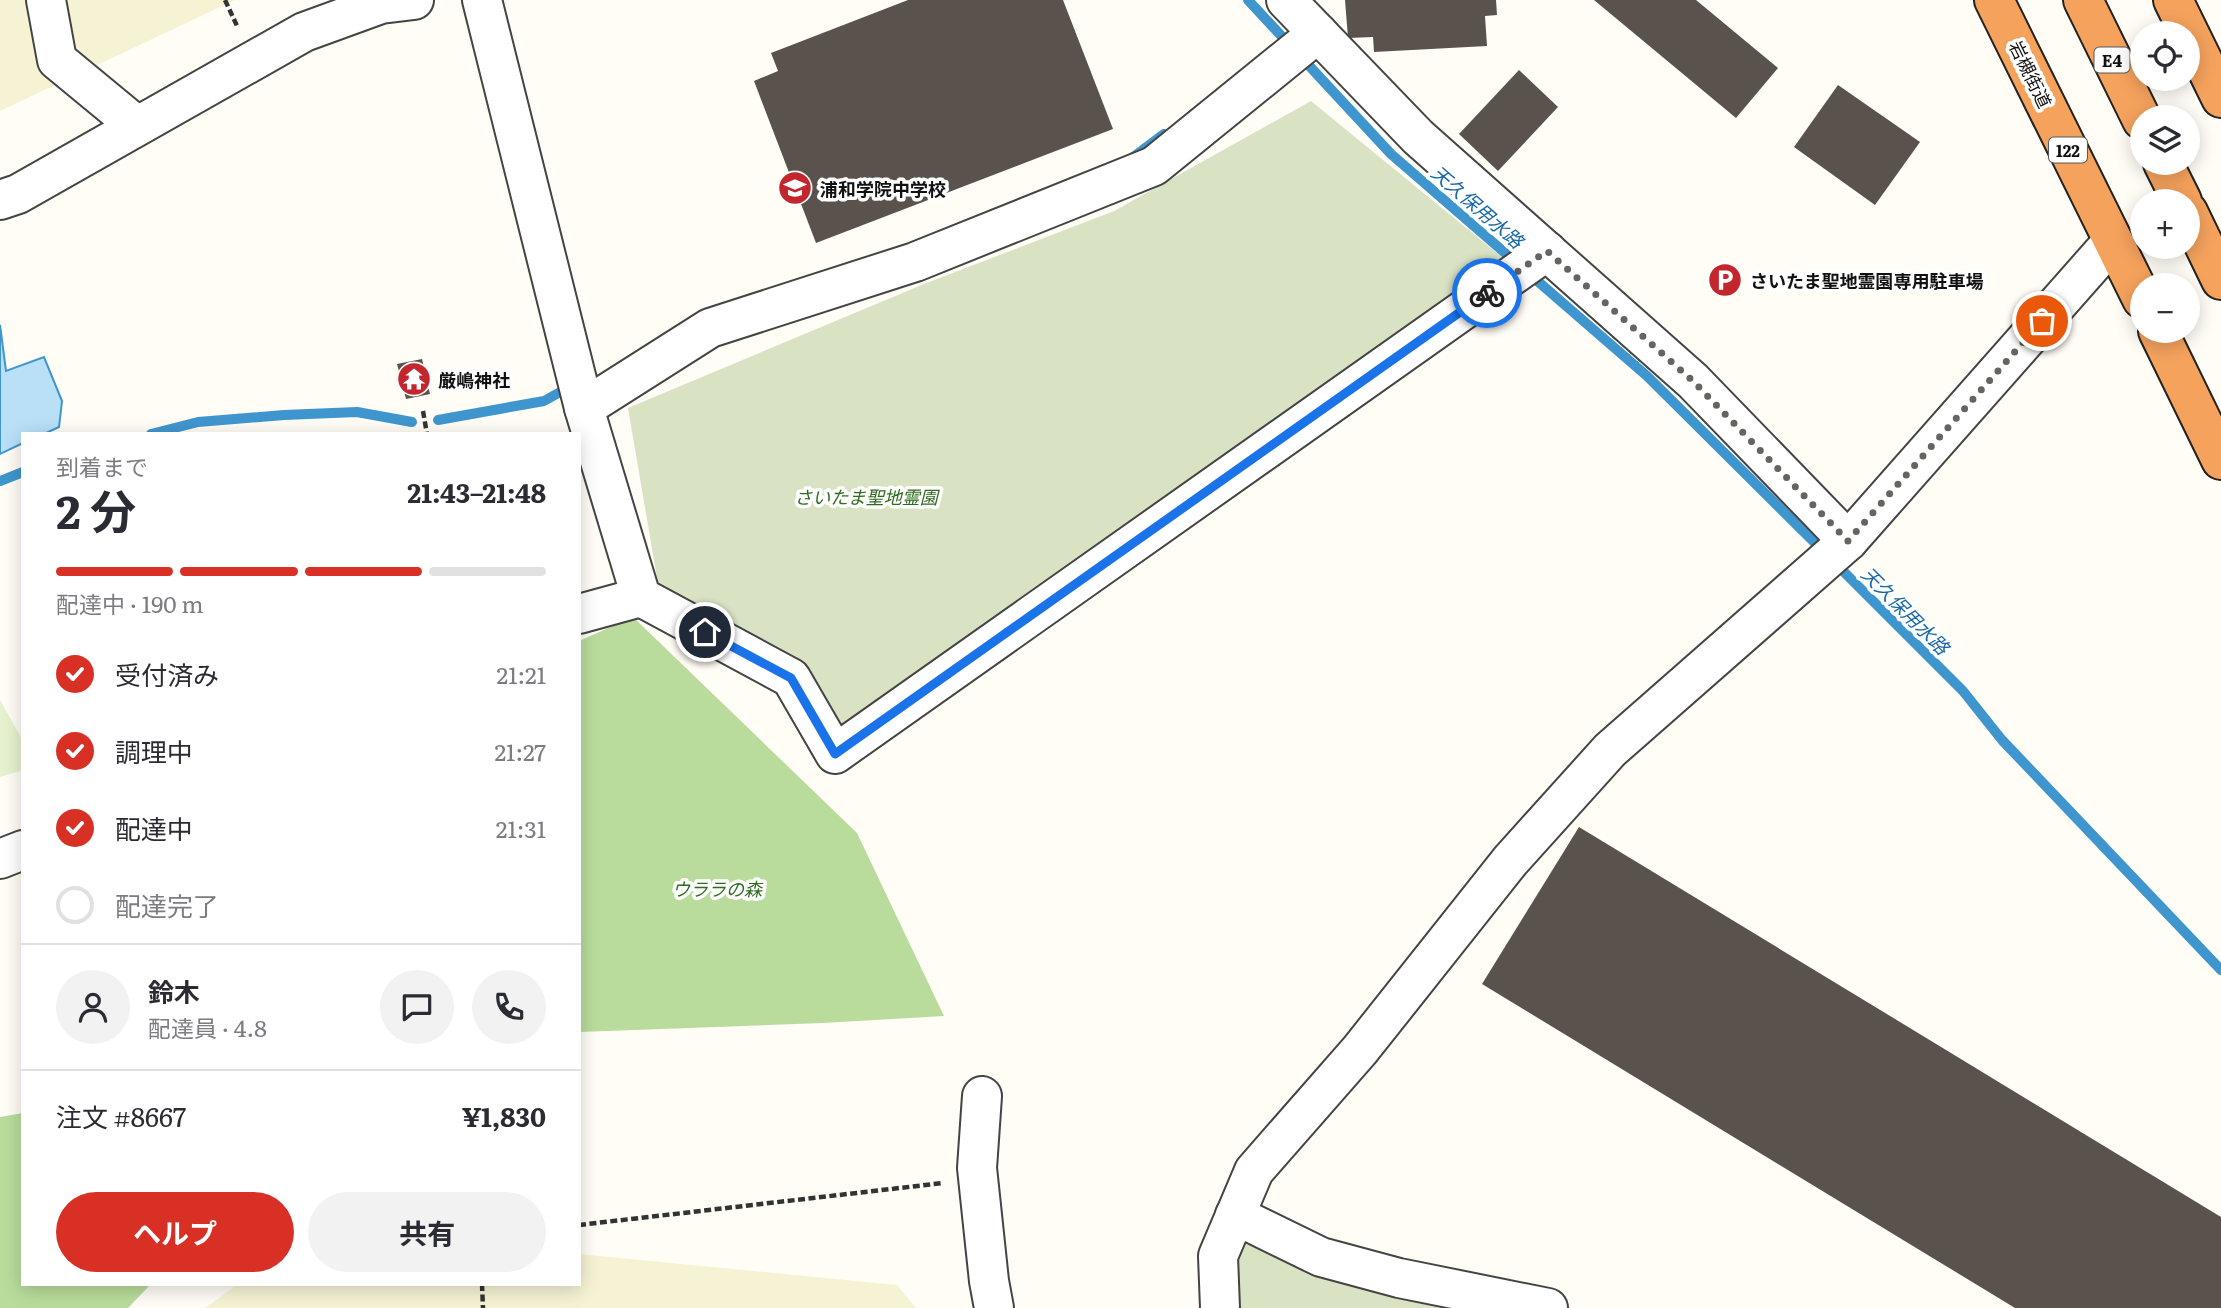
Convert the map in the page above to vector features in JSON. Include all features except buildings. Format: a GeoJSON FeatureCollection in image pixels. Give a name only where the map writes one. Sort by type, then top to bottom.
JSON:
{"type":"FeatureCollection","features":[{"type":"Feature","properties":{"kind":"highway","name":"岩槻街道"},"geometry":{"type":"LineString","coordinates":[[1994,0],[2130,275]]}},
{"type":"Feature","properties":{"kind":"highway","name":"E4"},"geometry":{"type":"LineString","coordinates":[[2083,0],[2135,105]]}},
{"type":"Feature","properties":{"kind":"highway"},"geometry":{"type":"LineString","coordinates":[[2173,0],[2221,98]]}},
{"type":"Feature","properties":{"kind":"highway"},"geometry":{"type":"LineString","coordinates":[[2200,237],[2221,280]]}},
{"type":"Feature","properties":{"kind":"highway"},"geometry":{"type":"LineString","coordinates":[[2164,343],[2221,460]]}},
{"type":"Feature","properties":{"kind":"street"},"geometry":{"type":"LineString","coordinates":[[46,0],[57,60],[137,126]]}},
{"type":"Feature","properties":{"kind":"street"},"geometry":{"type":"LineString","coordinates":[[0,200],[18,194],[304,32],[381,4],[414,0]]}},
{"type":"Feature","properties":{"kind":"street"},"geometry":{"type":"LineString","coordinates":[[482,0],[584,408],[641,597]]}},
{"type":"Feature","properties":{"kind":"street"},"geometry":{"type":"LineString","coordinates":[[1286,0],[1418,137],[1693,381],[1848,541]]}},
{"type":"Feature","properties":{"kind":"street"},"geometry":{"type":"LineString","coordinates":[[584,408],[710,328],[915,262],[1154,166],[1318,33]]}},
{"type":"Feature","properties":{"kind":"street"},"geometry":{"type":"LineString","coordinates":[[1220,1308],[1217,1256],[1254,1171],[1360,1050],[1510,860],[1601,760],[1848,541],[2113,241]]}},
{"type":"Feature","properties":{"kind":"street"},"geometry":{"type":"LineString","coordinates":[[581,613],[641,597],[791,678],[835,754],[1547,251]]}},
{"type":"Feature","properties":{"kind":"street"},"geometry":{"type":"LineString","coordinates":[[0,859],[21,851]]}},
{"type":"Feature","properties":{"kind":"street"},"geometry":{"type":"LineString","coordinates":[[982,1096],[978,1179],[994,1308]]}},
{"type":"Feature","properties":{"kind":"street"},"geometry":{"type":"LineString","coordinates":[[1235,1215],[1321,1257],[1399,1278],[1548,1308]]}},
{"type":"Feature","properties":{"kind":"path"},"geometry":{"type":"LineString","coordinates":[[225,0],[240,33]]}},
{"type":"Feature","properties":{"kind":"path"},"geometry":{"type":"LineString","coordinates":[[423,411],[428,432]]}},
{"type":"Feature","properties":{"kind":"path"},"geometry":{"type":"LineString","coordinates":[[581,1225],[978,1179]]}},
{"type":"Feature","properties":{"kind":"path"},"geometry":{"type":"LineString","coordinates":[[482,1286],[483,1308]]}},
{"type":"Feature","properties":{"kind":"shaded area"},"geometry":{"type":"Polygon","coordinates":[[[0,0],[235,0],[0,111],[0,0]]]}},
{"type":"Feature","properties":{"kind":"shaded area"},"geometry":{"type":"Polygon","coordinates":[[[581,1254],[897,1285],[916,1308],[205,1308],[236,1286],[581,1286],[581,1254]]]}},
{"type":"Feature","properties":{"kind":"green space","name":"さいたま聖地霊園"},"geometry":{"type":"Polygon","coordinates":[[[1311,101],[1503,258],[842,726],[797,657],[658,584],[628,408],[924,284],[1114,211],[1311,101]]]}},
{"type":"Feature","properties":{"kind":"green space","name":"ウララの森"},"geometry":{"type":"Polygon","coordinates":[[[633,617],[857,833],[944,1016],[581,1032],[581,640],[633,617]]]}},
{"type":"Feature","properties":{"kind":"green space"},"geometry":{"type":"Polygon","coordinates":[[[0,700],[21,737],[21,771],[0,777],[0,700]]]}},
{"type":"Feature","properties":{"kind":"green space"},"geometry":{"type":"Polygon","coordinates":[[[21,1113],[21,1286],[149,1286],[128,1308],[0,1308],[0,1117],[21,1113]]]}},
{"type":"Feature","properties":{"kind":"green space"},"geometry":{"type":"Polygon","coordinates":[[[1238,1239],[1498,1308],[1229,1308],[1238,1239]]]}},
{"type":"Feature","properties":{"kind":"water"},"geometry":{"type":"Polygon","coordinates":[[[0,325],[6,371],[44,357],[62,401],[59,427],[48,432],[21,432],[21,444],[0,454],[0,325]]]}},
{"type":"Feature","properties":{"kind":"waterway","name":"天久保用水路"},"geometry":{"type":"LineString","coordinates":[[1248,0],[1391,154],[1647,376],[1805,533],[1963,691],[2002,740],[2221,970]]}},
{"type":"Feature","properties":{"kind":"waterway"},"geometry":{"type":"LineString","coordinates":[[1132,158],[1164,134]]}},
{"type":"Feature","properties":{"kind":"waterway"},"geometry":{"type":"LineString","coordinates":[[438,420],[544,401],[571,386]]}},
{"type":"Feature","properties":{"kind":"waterway"},"geometry":{"type":"LineString","coordinates":[[159,432],[198,422],[357,412],[412,422]]}},
{"type":"Feature","properties":{"kind":"waterway"},"geometry":{"type":"LineString","coordinates":[[0,481],[21,473]]}},
{"type":"Feature","properties":{"kind":"way so far"},"geometry":{"type":"LineString","coordinates":[[1487,293],[1547,251],[1693,381],[1848,541],[2042,321]]}},
{"type":"Feature","properties":{"kind":"place","name":"浦和学院中学校"},"geometry":{"type":"Point","coordinates":[795,188]}},
{"type":"Feature","properties":{"kind":"place","name":"さいたま聖地霊園専用駐車場"},"geometry":{"type":"Point","coordinates":[1725,280]}},
{"type":"Feature","properties":{"kind":"place","name":"厳嶋神社"},"geometry":{"type":"Point","coordinates":[414,379]}},
{"type":"Feature","properties":{"kind":"route"},"geometry":{"type":"LineString","coordinates":[[705,632],[791,678],[835,754],[1487,293]]}}]}
